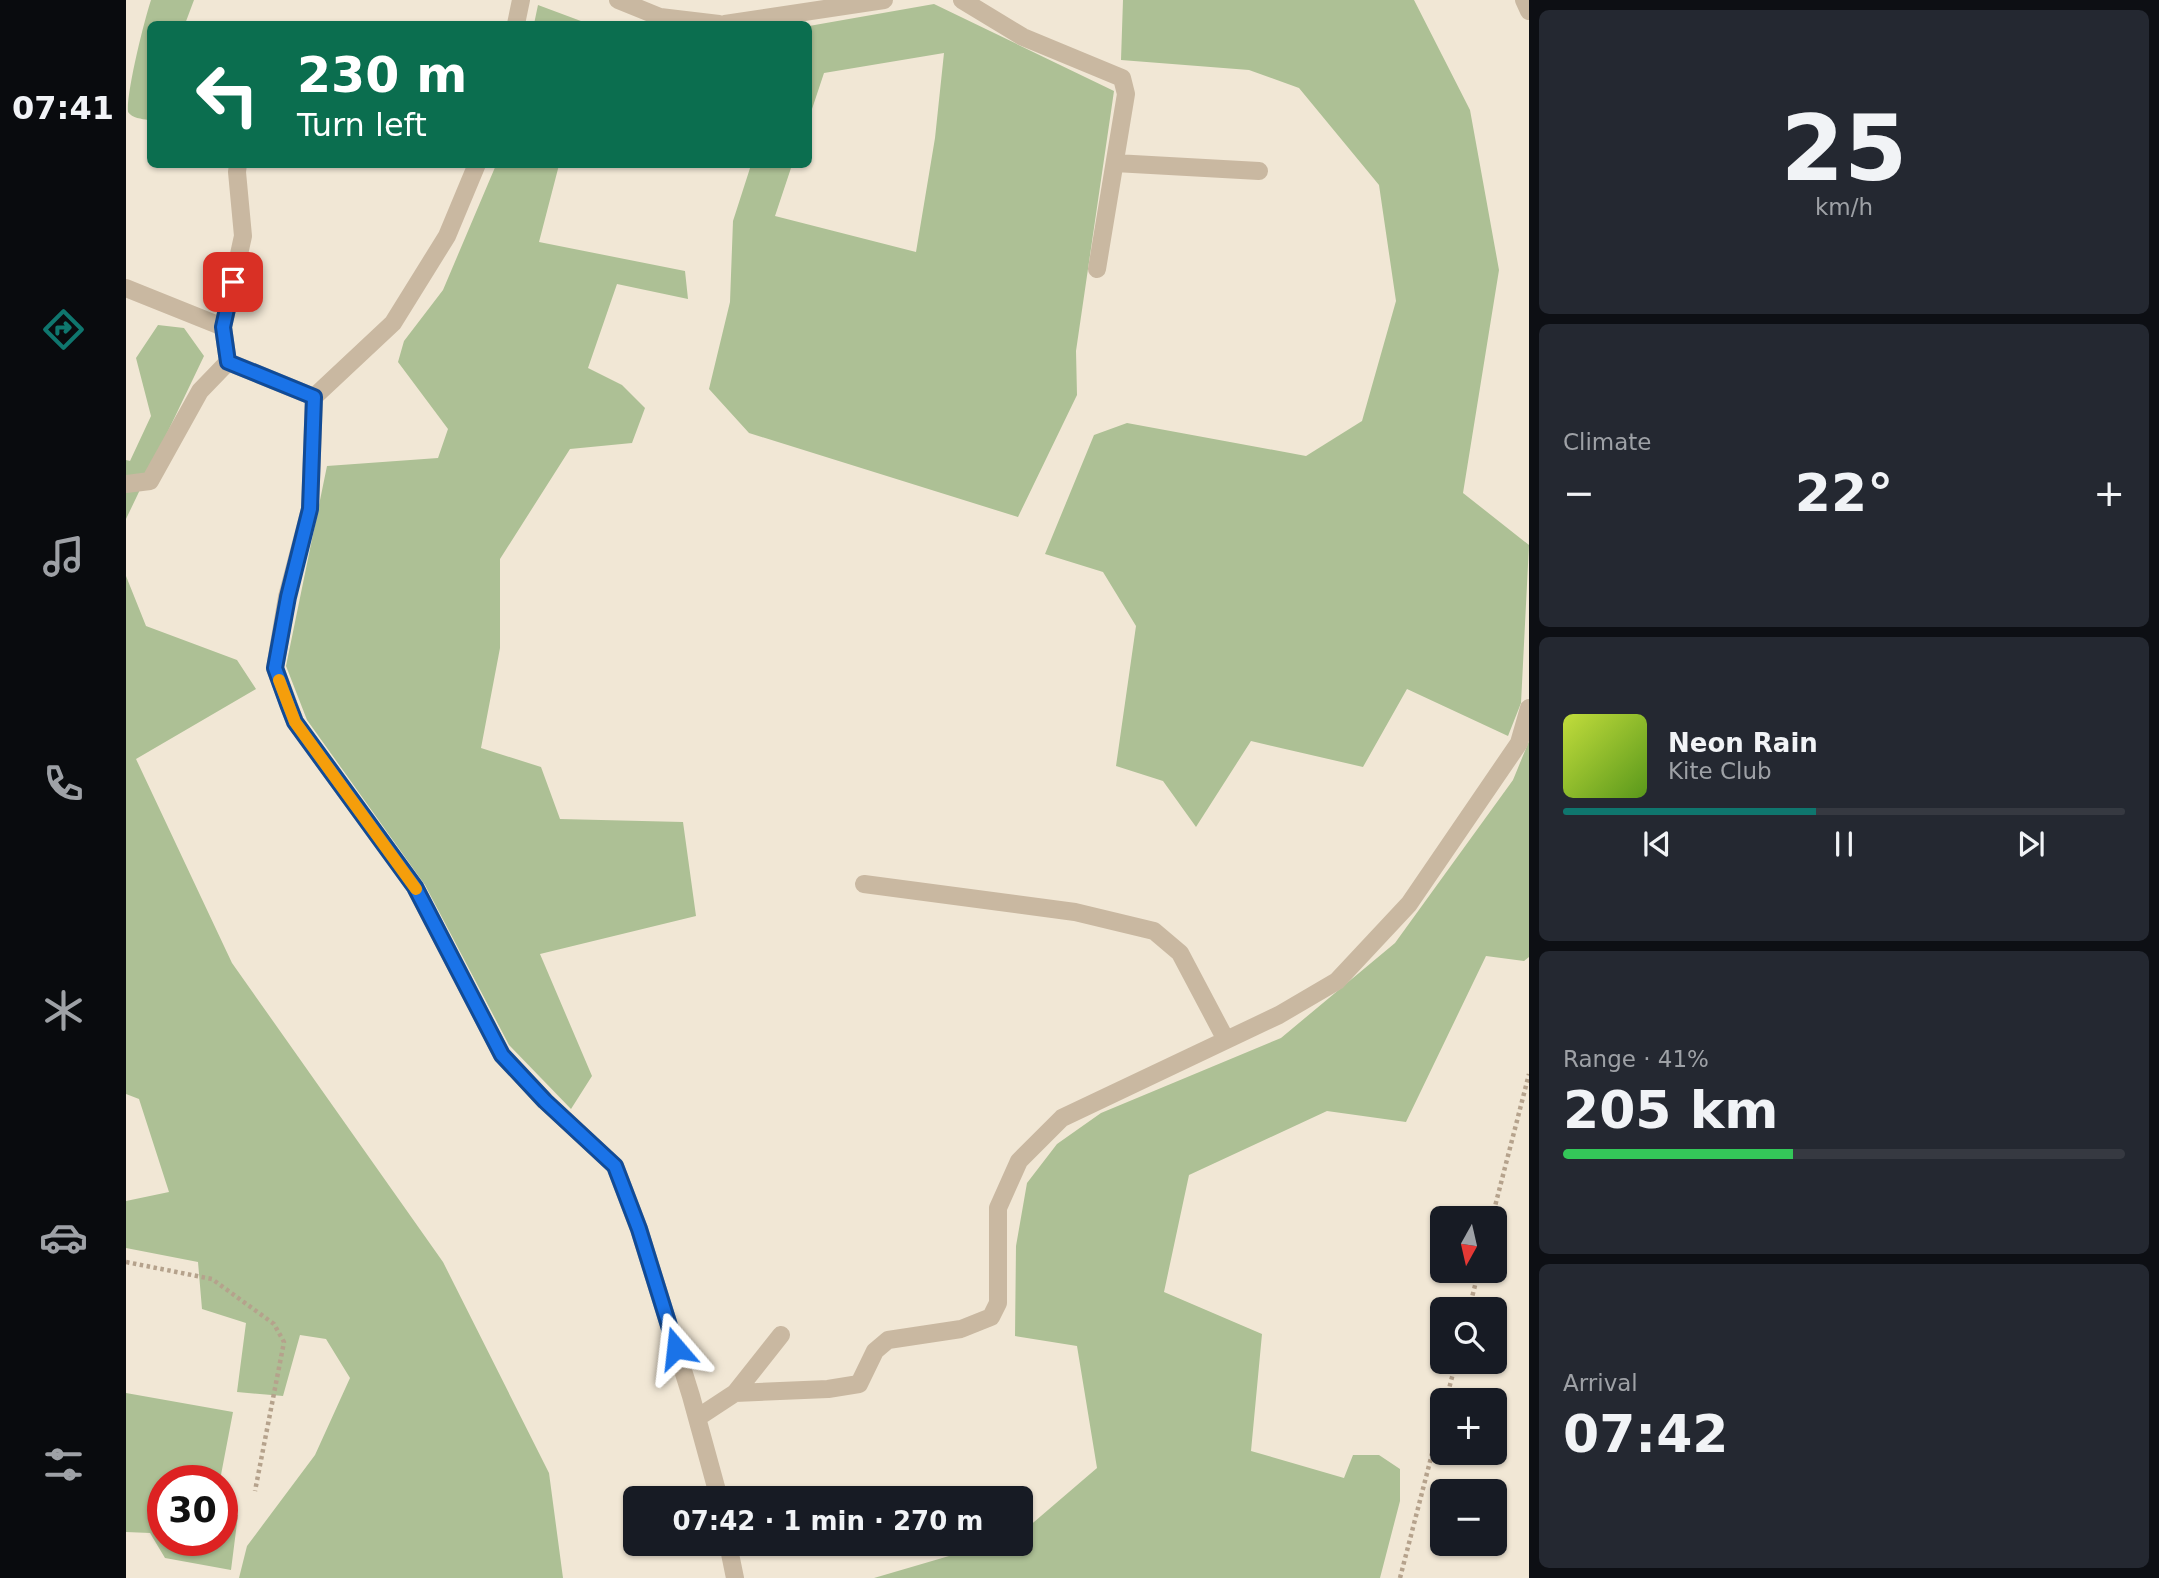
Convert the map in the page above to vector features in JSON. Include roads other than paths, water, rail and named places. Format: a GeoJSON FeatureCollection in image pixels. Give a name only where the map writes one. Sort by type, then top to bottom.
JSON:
{"type":"FeatureCollection","features":[{"type":"Feature","properties":{"kind":"street"},"geometry":{"type":"LineString","coordinates":[[517,21],[521,0]]}},
{"type":"Feature","properties":{"kind":"street"},"geometry":{"type":"LineString","coordinates":[[618,0],[660,17],[694,21]]}},
{"type":"Feature","properties":{"kind":"street"},"geometry":{"type":"LineString","coordinates":[[784,20],[884,0]]}},
{"type":"Feature","properties":{"kind":"street"},"geometry":{"type":"LineString","coordinates":[[961,0],[1023,37],[1122,78],[1126,94],[1097,269]]}},
{"type":"Feature","properties":{"kind":"street"},"geometry":{"type":"LineString","coordinates":[[1524,0],[1529,11]]}},
{"type":"Feature","properties":{"kind":"street"},"geometry":{"type":"LineString","coordinates":[[1115,163],[1259,171]]}},
{"type":"Feature","properties":{"kind":"street"},"geometry":{"type":"LineString","coordinates":[[228,362],[223,327],[243,236],[238,168]]}},
{"type":"Feature","properties":{"kind":"street"},"geometry":{"type":"LineString","coordinates":[[475,168],[447,236],[393,323],[314,397],[310,509],[288,597],[275,668],[295,722],[415,887],[502,1055],[545,1101],[615,1166],[639,1229],[716,1486]]}},
{"type":"Feature","properties":{"kind":"street"},"geometry":{"type":"LineString","coordinates":[[126,288],[223,327]]}},
{"type":"Feature","properties":{"kind":"street"},"geometry":{"type":"LineString","coordinates":[[228,362],[314,397]]}},
{"type":"Feature","properties":{"kind":"street"},"geometry":{"type":"LineString","coordinates":[[126,484],[150,481],[200,391],[228,362]]}},
{"type":"Feature","properties":{"kind":"street"},"geometry":{"type":"LineString","coordinates":[[735,1393],[828,1389],[859,1384],[875,1351],[888,1340],[961,1329],[991,1317],[998,1303],[998,1208],[1019,1161],[1062,1118],[1279,1015],[1337,981],[1409,904],[1519,743],[1529,708]]}},
{"type":"Feature","properties":{"kind":"street"},"geometry":{"type":"LineString","coordinates":[[864,884],[1075,912],[1154,931],[1180,953],[1226,1040]]}},
{"type":"Feature","properties":{"kind":"street"},"geometry":{"type":"LineString","coordinates":[[697,1418],[735,1393],[781,1335]]}},
{"type":"Feature","properties":{"kind":"street"},"geometry":{"type":"LineString","coordinates":[[730,1556],[735,1578]]}}]}
